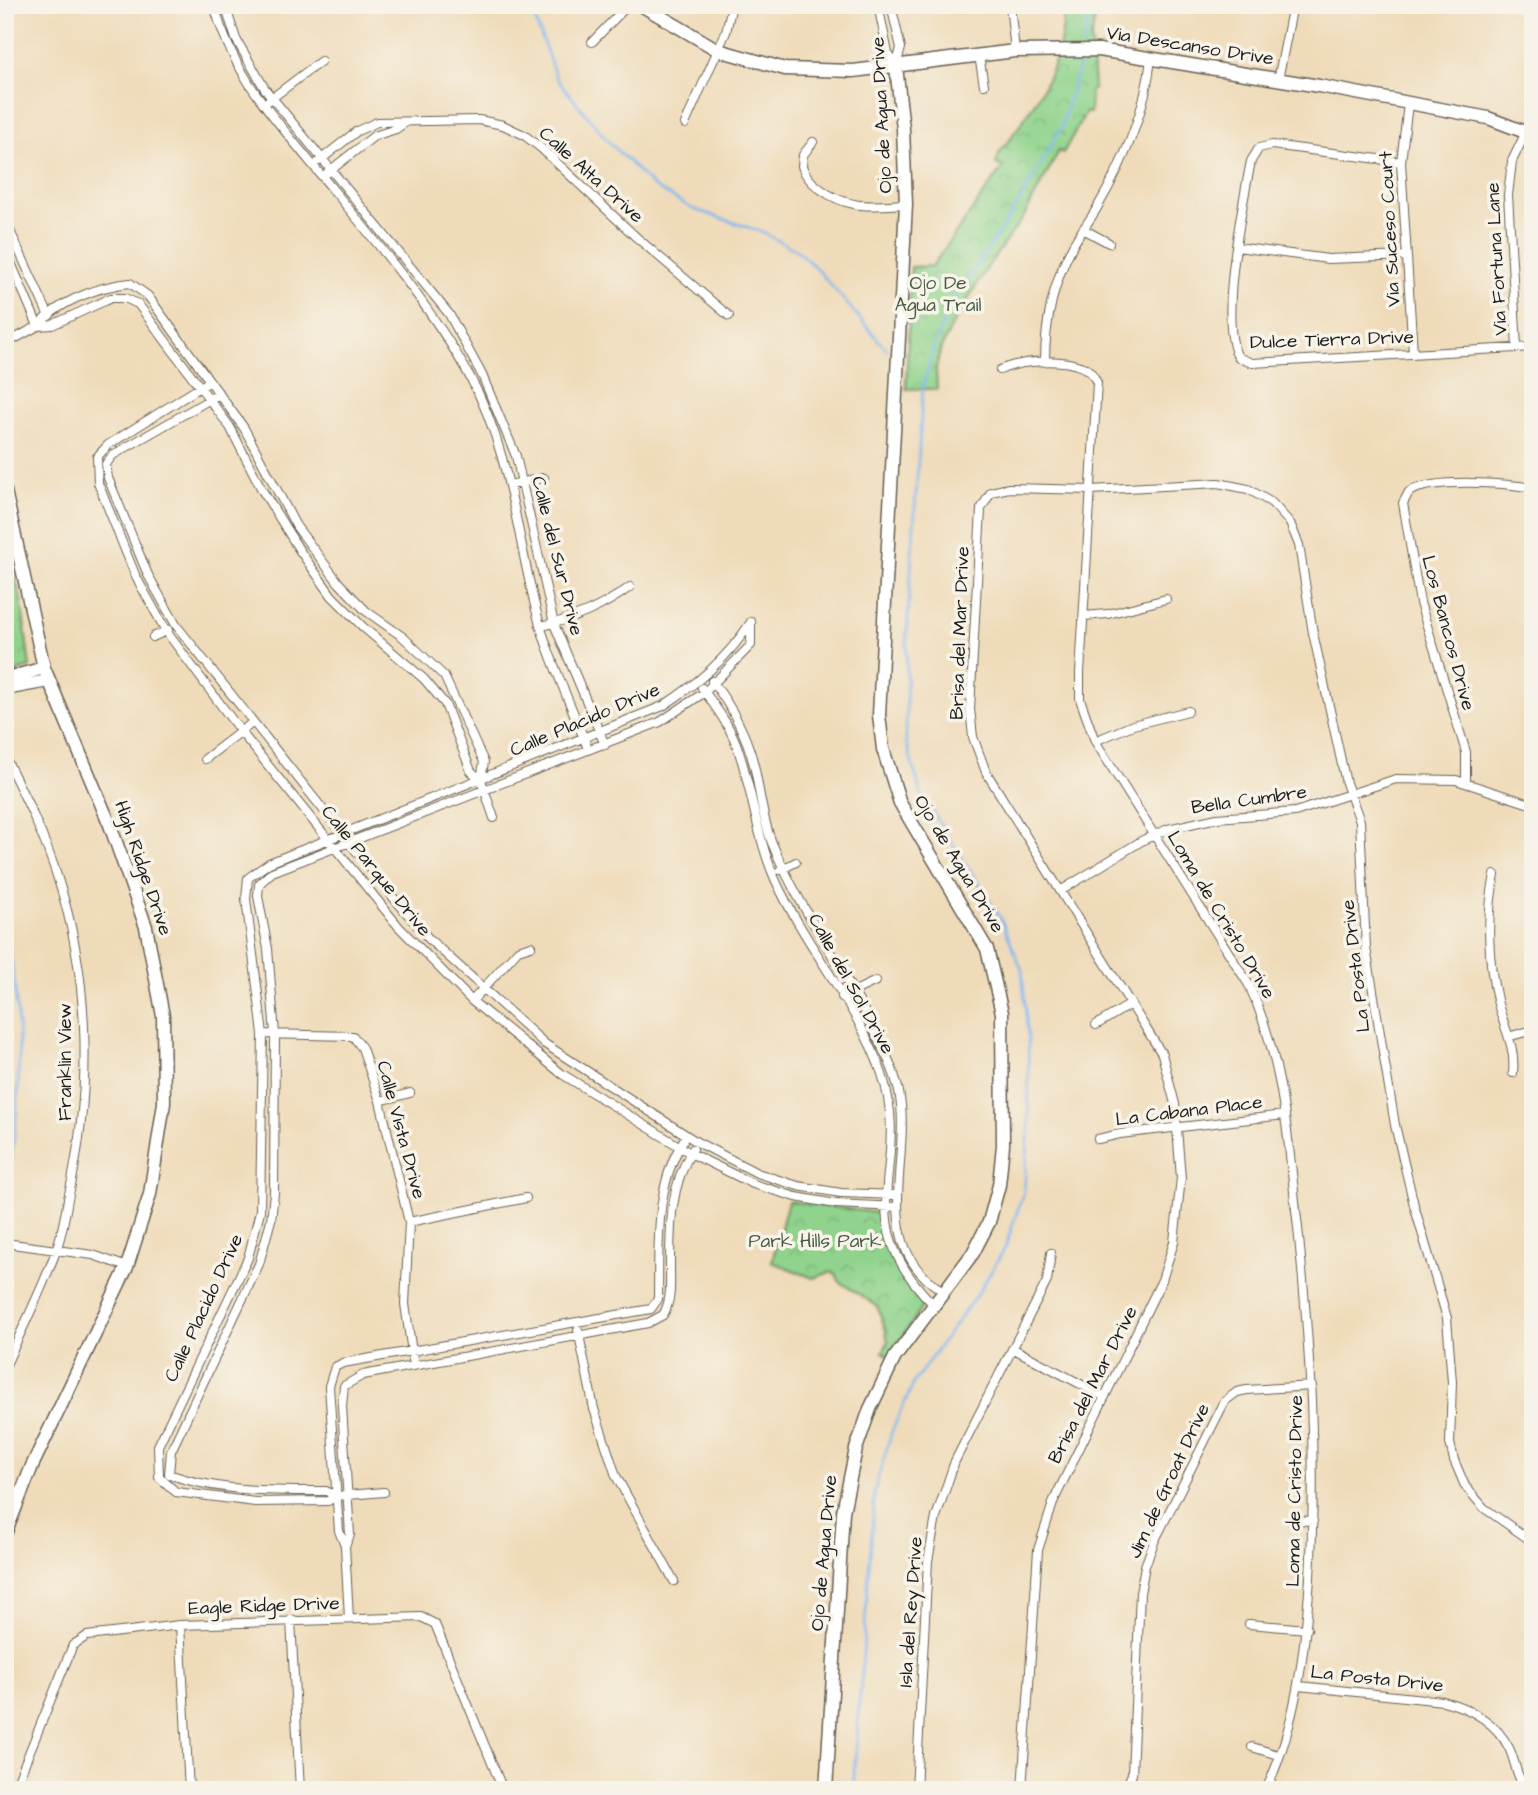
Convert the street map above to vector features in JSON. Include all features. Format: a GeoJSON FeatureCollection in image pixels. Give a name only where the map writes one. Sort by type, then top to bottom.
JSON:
{"type":"FeatureCollection","features":[{"type":"Feature","properties":{"kind":"street","name":"Calle del Sur Drive"},"geometry":{"type":"LineString","coordinates":[[214,5],[238,69],[263,106],[403,275],[439,323],[472,380],[497,441],[541,626],[589,751]]}},
{"type":"Feature","properties":{"kind":"street","name":"Calle del Sur Drive"},"geometry":{"type":"LineString","coordinates":[[225,5],[236,39],[272,99],[449,314],[482,375],[516,456],[554,624],[605,745]]}},
{"type":"Feature","properties":{"kind":"street"},"geometry":{"type":"LineString","coordinates":[[592,42],[628,5]]}},
{"type":"Feature","properties":{"kind":"street","name":"Via Descanso Drive"},"geometry":{"type":"LineString","coordinates":[[641,5],[718,50],[785,69],[853,71],[1015,51],[1081,50],[1278,80],[1488,118],[1529,134]]}},
{"type":"Feature","properties":{"kind":"street"},"geometry":{"type":"LineString","coordinates":[[685,124],[726,32],[732,5]]}},
{"type":"Feature","properties":{"kind":"street"},"geometry":{"type":"LineString","coordinates":[[878,5],[888,53],[895,66]]}},
{"type":"Feature","properties":{"kind":"street","name":"Ojo de Agua Drive"},"geometry":{"type":"LineString","coordinates":[[826,1790],[843,1512],[860,1435],[881,1383],[895,1357],[973,1253],[989,1222],[999,1185],[1003,1145],[1002,1013],[987,949],[900,803],[883,749],[879,716],[906,204],[903,129],[895,66],[901,48],[891,5]]}},
{"type":"Feature","properties":{"kind":"street"},"geometry":{"type":"LineString","coordinates":[[1010,5],[1015,51]]}},
{"type":"Feature","properties":{"kind":"street"},"geometry":{"type":"LineString","coordinates":[[1278,80],[1293,5]]}},
{"type":"Feature","properties":{"kind":"street"},"geometry":{"type":"LineString","coordinates":[[979,55],[984,85]]}},
{"type":"Feature","properties":{"kind":"street"},"geometry":{"type":"LineString","coordinates":[[1045,362],[1045,339],[1056,286],[1071,249],[1102,198],[1138,123],[1148,90],[1151,59]]}},
{"type":"Feature","properties":{"kind":"street"},"geometry":{"type":"LineString","coordinates":[[263,106],[321,61]]}},
{"type":"Feature","properties":{"kind":"street","name":"Via Suceso Court"},"geometry":{"type":"LineString","coordinates":[[1408,104],[1401,162],[1413,353]]}},
{"type":"Feature","properties":{"kind":"street","name":"Calle Alta Drive"},"geometry":{"type":"LineString","coordinates":[[313,166],[357,131],[377,122],[479,120],[503,125],[524,135],[636,237],[729,316]]}},
{"type":"Feature","properties":{"kind":"street"},"geometry":{"type":"LineString","coordinates":[[377,122],[381,134]]}},
{"type":"Feature","properties":{"kind":"street","name":"Calle Alta Drive"},"geometry":{"type":"LineString","coordinates":[[323,177],[357,148],[406,122]]}},
{"type":"Feature","properties":{"kind":"street","name":"Via Fortuna Lane"},"geometry":{"type":"LineString","coordinates":[[1517,347],[1508,195],[1512,161],[1529,134]]}},
{"type":"Feature","properties":{"kind":"street"},"geometry":{"type":"LineString","coordinates":[[813,142],[803,155],[804,173],[834,198],[858,205],[906,204]]}},
{"type":"Feature","properties":{"kind":"street","name":"Dulce Tierra Drive"},"geometry":{"type":"LineString","coordinates":[[1401,162],[1272,145],[1259,148],[1251,161],[1233,278],[1232,344],[1241,359],[1252,363],[1533,347]]}},
{"type":"Feature","properties":{"kind":"street"},"geometry":{"type":"LineString","coordinates":[[5,220],[52,325]]}},
{"type":"Feature","properties":{"kind":"street"},"geometry":{"type":"LineString","coordinates":[[1083,229],[1109,243]]}},
{"type":"Feature","properties":{"kind":"street"},"geometry":{"type":"LineString","coordinates":[[1237,247],[1328,259],[1407,256]]}},
{"type":"Feature","properties":{"kind":"street"},"geometry":{"type":"LineString","coordinates":[[5,249],[38,326]]}},
{"type":"Feature","properties":{"kind":"street"},"geometry":{"type":"LineString","coordinates":[[403,275],[412,268]]}},
{"type":"Feature","properties":{"kind":"street"},"geometry":{"type":"LineString","coordinates":[[125,298],[130,283]]}},
{"type":"Feature","properties":{"kind":"street"},"geometry":{"type":"LineString","coordinates":[[5,344],[38,326],[48,313],[110,285],[130,283],[148,296],[244,428],[296,526],[339,583],[366,611],[406,640],[444,676],[484,762],[481,780]]}},
{"type":"Feature","properties":{"kind":"street"},"geometry":{"type":"LineString","coordinates":[[38,326],[52,325],[111,298],[125,298],[138,304],[230,427],[286,530],[332,596],[363,627],[424,679],[445,704],[471,771],[481,780],[494,818]]}},
{"type":"Feature","properties":{"kind":"street"},"geometry":{"type":"LineString","coordinates":[[158,331],[167,323]]}},
{"type":"Feature","properties":{"kind":"street","name":"Loma de Cristo Drive"},"geometry":{"type":"LineString","coordinates":[[1000,370],[1012,364],[1045,362],[1083,367],[1091,372],[1097,383],[1080,699],[1095,741],[1249,985],[1272,1043],[1285,1115],[1312,1386],[1313,1521],[1307,1629],[1299,1686],[1266,1790]]}},
{"type":"Feature","properties":{"kind":"street"},"geometry":{"type":"LineString","coordinates":[[472,380],[482,375]]}},
{"type":"Feature","properties":{"kind":"street"},"geometry":{"type":"LineString","coordinates":[[210,381],[108,445],[97,457],[96,463],[106,464],[113,455],[219,394]]}},
{"type":"Feature","properties":{"kind":"street","name":"Calle Parque Drive"},"geometry":{"type":"LineString","coordinates":[[96,463],[98,483],[136,578],[166,631],[241,732],[399,927],[472,1001],[540,1059],[690,1153],[753,1184],[813,1201],[897,1206]]}},
{"type":"Feature","properties":{"kind":"street","name":"Calle Parque Drive"},"geometry":{"type":"LineString","coordinates":[[106,464],[108,478],[148,575],[176,625],[344,839],[411,918],[482,988],[545,1044],[686,1136],[757,1173],[814,1189],[897,1195]]}},
{"type":"Feature","properties":{"kind":"street"},"geometry":{"type":"LineString","coordinates":[[509,485],[544,478]]}},
{"type":"Feature","properties":{"kind":"street","name":"La Posta Drive"},"geometry":{"type":"LineString","coordinates":[[1091,490],[1218,483],[1259,494],[1281,512],[1299,545],[1312,633],[1362,838],[1366,948],[1395,1125],[1414,1205],[1441,1291],[1449,1330],[1452,1382],[1449,1428],[1454,1460],[1465,1486],[1484,1508],[1533,1542]]}},
{"type":"Feature","properties":{"kind":"street","name":"Los Bancos Drive"},"geometry":{"type":"LineString","coordinates":[[1466,782],[1466,752],[1420,603],[1403,503],[1409,492],[1429,486],[1485,483],[1533,488]]}},
{"type":"Feature","properties":{"kind":"street","name":"Brisa del Mar Drive"},"geometry":{"type":"LineString","coordinates":[[1022,1790],[1038,1550],[1054,1500],[1157,1290],[1174,1242],[1181,1198],[1175,1104],[1162,1054],[986,772],[971,729],[981,509],[987,495],[1002,489],[1091,490]]}},
{"type":"Feature","properties":{"kind":"street","name":"High Ridge Drive"},"geometry":{"type":"LineString","coordinates":[[5,491],[46,674],[110,825],[146,927],[163,1016],[164,1103],[150,1194],[127,1267],[32,1466],[5,1534]]}},
{"type":"Feature","properties":{"kind":"street"},"geometry":{"type":"LineString","coordinates":[[286,530],[296,526]]}},
{"type":"Feature","properties":{"kind":"street"},"geometry":{"type":"LineString","coordinates":[[541,626],[602,607],[630,587]]}},
{"type":"Feature","properties":{"kind":"street"},"geometry":{"type":"LineString","coordinates":[[1084,616],[1108,614],[1166,600]]}},
{"type":"Feature","properties":{"kind":"street","name":"Calle Placido Drive"},"geometry":{"type":"LineString","coordinates":[[159,1477],[158,1446],[248,1258],[260,1211],[263,1034],[246,900],[248,878],[269,863],[329,840],[344,839],[404,821],[660,722],[705,692],[751,645],[751,622],[736,646],[698,683],[663,706],[400,812],[344,839],[335,848],[272,872],[260,884],[258,897],[268,949],[275,1034],[271,1220],[259,1264],[171,1451],[169,1474]]}},
{"type":"Feature","properties":{"kind":"street"},"geometry":{"type":"LineString","coordinates":[[153,638],[176,625]]}},
{"type":"Feature","properties":{"kind":"street"},"geometry":{"type":"LineString","coordinates":[[395,653],[406,640]]}},
{"type":"Feature","properties":{"kind":"street"},"geometry":{"type":"LineString","coordinates":[[5,679],[46,674]]}},
{"type":"Feature","properties":{"kind":"street"},"geometry":{"type":"LineString","coordinates":[[5,689],[46,674]]}},
{"type":"Feature","properties":{"kind":"street","name":"Calle del Sol Drive"},"geometry":{"type":"LineString","coordinates":[[707,674],[744,732],[772,842],[784,868],[853,991],[894,1074],[900,1096],[897,1206],[903,1241],[924,1277],[944,1292]]}},
{"type":"Feature","properties":{"kind":"street","name":"Calle del Sol Drive"},"geometry":{"type":"LineString","coordinates":[[698,683],[729,728],[749,790],[758,831],[773,873],[881,1071],[890,1116],[884,1207],[890,1239],[898,1261],[935,1306]]}},
{"type":"Feature","properties":{"kind":"street"},"geometry":{"type":"LineString","coordinates":[[1095,741],[1133,725],[1188,711]]}},
{"type":"Feature","properties":{"kind":"street"},"geometry":{"type":"LineString","coordinates":[[205,759],[252,723]]}},
{"type":"Feature","properties":{"kind":"street","name":"Franklin View"},"geometry":{"type":"LineString","coordinates":[[5,757],[31,810],[58,879],[83,1000],[84,1101],[77,1161],[57,1249],[5,1367]]}},
{"type":"Feature","properties":{"kind":"street","name":"Bella Cumbre"},"geometry":{"type":"LineString","coordinates":[[1062,890],[1154,835],[1217,818],[1294,812],[1396,779],[1427,777],[1466,782],[1533,805]]}},
{"type":"Feature","properties":{"kind":"street"},"geometry":{"type":"LineString","coordinates":[[749,790],[759,788]]}},
{"type":"Feature","properties":{"kind":"street"},"geometry":{"type":"LineString","coordinates":[[299,802],[309,794]]}},
{"type":"Feature","properties":{"kind":"street"},"geometry":{"type":"LineString","coordinates":[[400,812],[404,821]]}},
{"type":"Feature","properties":{"kind":"street"},"geometry":{"type":"LineString","coordinates":[[773,873],[796,862]]}},
{"type":"Feature","properties":{"kind":"street"},"geometry":{"type":"LineString","coordinates":[[1495,876],[1490,912],[1492,966],[1498,1004],[1514,1051],[1513,1073]]}},
{"type":"Feature","properties":{"kind":"street"},"geometry":{"type":"LineString","coordinates":[[248,878],[260,884]]}},
{"type":"Feature","properties":{"kind":"street"},"geometry":{"type":"LineString","coordinates":[[399,927],[411,918]]}},
{"type":"Feature","properties":{"kind":"street"},"geometry":{"type":"LineString","coordinates":[[472,1001],[518,950],[531,946]]}},
{"type":"Feature","properties":{"kind":"street"},"geometry":{"type":"LineString","coordinates":[[842,997],[876,981]]}},
{"type":"Feature","properties":{"kind":"street"},"geometry":{"type":"LineString","coordinates":[[1096,1025],[1131,1003]]}},
{"type":"Feature","properties":{"kind":"street"},"geometry":{"type":"LineString","coordinates":[[1511,1036],[1533,1030]]}},
{"type":"Feature","properties":{"kind":"street","name":"Calle Vista Drive"},"geometry":{"type":"LineString","coordinates":[[263,1034],[353,1036],[362,1048],[380,1101],[409,1222],[405,1304],[414,1366]]}},
{"type":"Feature","properties":{"kind":"street"},"geometry":{"type":"LineString","coordinates":[[577,1083],[585,1070]]}},
{"type":"Feature","properties":{"kind":"street"},"geometry":{"type":"LineString","coordinates":[[380,1101],[410,1093]]}},
{"type":"Feature","properties":{"kind":"street","name":"La Cabana Place"},"geometry":{"type":"LineString","coordinates":[[1098,1139],[1285,1115]]}},
{"type":"Feature","properties":{"kind":"street"},"geometry":{"type":"LineString","coordinates":[[349,1618],[345,1546],[339,1531],[329,1386],[335,1367],[343,1363],[497,1338],[653,1307],[658,1299],[659,1223],[666,1181],[686,1136]]}},
{"type":"Feature","properties":{"kind":"street"},"geometry":{"type":"LineString","coordinates":[[345,1546],[351,1535],[342,1406],[344,1386],[363,1375],[648,1323],[663,1315],[670,1300],[671,1224],[678,1180],[697,1142]]}},
{"type":"Feature","properties":{"kind":"street"},"geometry":{"type":"LineString","coordinates":[[889,1148],[900,1148]]}},
{"type":"Feature","properties":{"kind":"street"},"geometry":{"type":"LineString","coordinates":[[262,1153],[274,1154]]}},
{"type":"Feature","properties":{"kind":"street"},"geometry":{"type":"LineString","coordinates":[[753,1184],[757,1173]]}},
{"type":"Feature","properties":{"kind":"street"},"geometry":{"type":"LineString","coordinates":[[813,1201],[814,1189]]}},
{"type":"Feature","properties":{"kind":"street"},"geometry":{"type":"LineString","coordinates":[[409,1222],[526,1198]]}},
{"type":"Feature","properties":{"kind":"street"},"geometry":{"type":"LineString","coordinates":[[659,1223],[671,1224]]}},
{"type":"Feature","properties":{"kind":"street"},"geometry":{"type":"LineString","coordinates":[[5,1243],[93,1255],[127,1267]]}},
{"type":"Feature","properties":{"kind":"street","name":"Isla del Rey Drive"},"geometry":{"type":"LineString","coordinates":[[916,1790],[928,1561],[936,1517],[955,1461],[1047,1281],[1051,1253]]}},
{"type":"Feature","properties":{"kind":"street"},"geometry":{"type":"LineString","coordinates":[[248,1258],[259,1264]]}},
{"type":"Feature","properties":{"kind":"street"},"geometry":{"type":"LineString","coordinates":[[653,1307],[663,1315]]}},
{"type":"Feature","properties":{"kind":"street"},"geometry":{"type":"LineString","coordinates":[[577,1323],[594,1409],[616,1476],[674,1581]]}},
{"type":"Feature","properties":{"kind":"street"},"geometry":{"type":"LineString","coordinates":[[497,1338],[498,1349]]}},
{"type":"Feature","properties":{"kind":"street"},"geometry":{"type":"LineString","coordinates":[[1014,1349],[1105,1397]]}},
{"type":"Feature","properties":{"kind":"street"},"geometry":{"type":"LineString","coordinates":[[201,1352],[216,1358]]}},
{"type":"Feature","properties":{"kind":"street"},"geometry":{"type":"LineString","coordinates":[[332,1374],[347,1383]]}},
{"type":"Feature","properties":{"kind":"street","name":"Jim de Groat Drive"},"geometry":{"type":"LineString","coordinates":[[1125,1790],[1132,1774],[1140,1593],[1154,1542],[1225,1401],[1247,1390],[1312,1386]]}},
{"type":"Feature","properties":{"kind":"street"},"geometry":{"type":"LineString","coordinates":[[159,1477],[169,1474],[184,1479],[256,1489],[326,1490],[337,1496]]}},
{"type":"Feature","properties":{"kind":"street"},"geometry":{"type":"LineString","coordinates":[[159,1477],[176,1492],[255,1502],[328,1501],[337,1496],[384,1492]]}},
{"type":"Feature","properties":{"kind":"street"},"geometry":{"type":"LineString","coordinates":[[255,1502],[256,1489]]}},
{"type":"Feature","properties":{"kind":"street"},"geometry":{"type":"LineString","coordinates":[[1291,1520],[1313,1521]]}},
{"type":"Feature","properties":{"kind":"street","name":"Eagle Ridge Drive"},"geometry":{"type":"LineString","coordinates":[[14,1790],[73,1644],[87,1636],[180,1625],[421,1617],[435,1624],[503,1790]]}},
{"type":"Feature","properties":{"kind":"street"},"geometry":{"type":"LineString","coordinates":[[291,1620],[300,1790]]}},
{"type":"Feature","properties":{"kind":"street"},"geometry":{"type":"LineString","coordinates":[[1249,1624],[1307,1629]]}},
{"type":"Feature","properties":{"kind":"street"},"geometry":{"type":"LineString","coordinates":[[180,1625],[189,1790]]}},
{"type":"Feature","properties":{"kind":"street","name":"La Posta Drive"},"geometry":{"type":"LineString","coordinates":[[1299,1686],[1443,1702],[1462,1707],[1485,1720],[1502,1738],[1513,1759],[1519,1779],[1533,1790]]}},
{"type":"Feature","properties":{"kind":"street"},"geometry":{"type":"LineString","coordinates":[[1252,1747],[1278,1755]]}},
{"type":"Feature","properties":{"kind":"green space","name":"Ojo De Agua Trail"},"geometry":{"type":"Polygon","coordinates":[[[1064,5],[1098,5],[1091,38],[1094,89],[1091,90],[1090,113],[1086,112],[1063,153],[1059,151],[1023,218],[990,263],[953,324],[941,348],[936,368],[937,389],[906,389],[911,267],[932,266],[1003,167],[996,164],[1000,152],[1035,101],[1053,65],[1063,26],[1064,5]]]}},
{"type":"Feature","properties":{"kind":"green space"},"geometry":{"type":"Polygon","coordinates":[[[5,545],[21,599],[30,667],[5,675],[5,545]]]}},
{"type":"Feature","properties":{"kind":"green space","name":"Park Hills Park"},"geometry":{"type":"Polygon","coordinates":[[[788,1201],[877,1213],[891,1257],[923,1306],[889,1356],[883,1352],[888,1342],[877,1306],[840,1282],[836,1274],[831,1272],[813,1278],[772,1262],[788,1201]]]}},
{"type":"Feature","properties":{"kind":"waterway"},"geometry":{"type":"LineString","coordinates":[[530,5],[556,78],[609,142],[654,187],[693,209],[762,232],[796,250],[816,268],[887,350]]}},
{"type":"Feature","properties":{"kind":"waterway"},"geometry":{"type":"LineString","coordinates":[[1083,47],[1091,5]]}},
{"type":"Feature","properties":{"kind":"waterway"},"geometry":{"type":"LineString","coordinates":[[853,1790],[875,1488],[892,1431],[914,1382],[980,1290],[1005,1248],[1024,1191],[1029,1129],[1028,1039],[1022,970],[1001,919],[921,794],[906,742],[907,632],[923,386],[935,342],[951,304],[1019,202],[1061,128],[1082,53]]}},
{"type":"Feature","properties":{"kind":"waterway"},"geometry":{"type":"LineString","coordinates":[[5,928],[16,995],[19,1062],[15,1128],[5,1195]]}}]}
